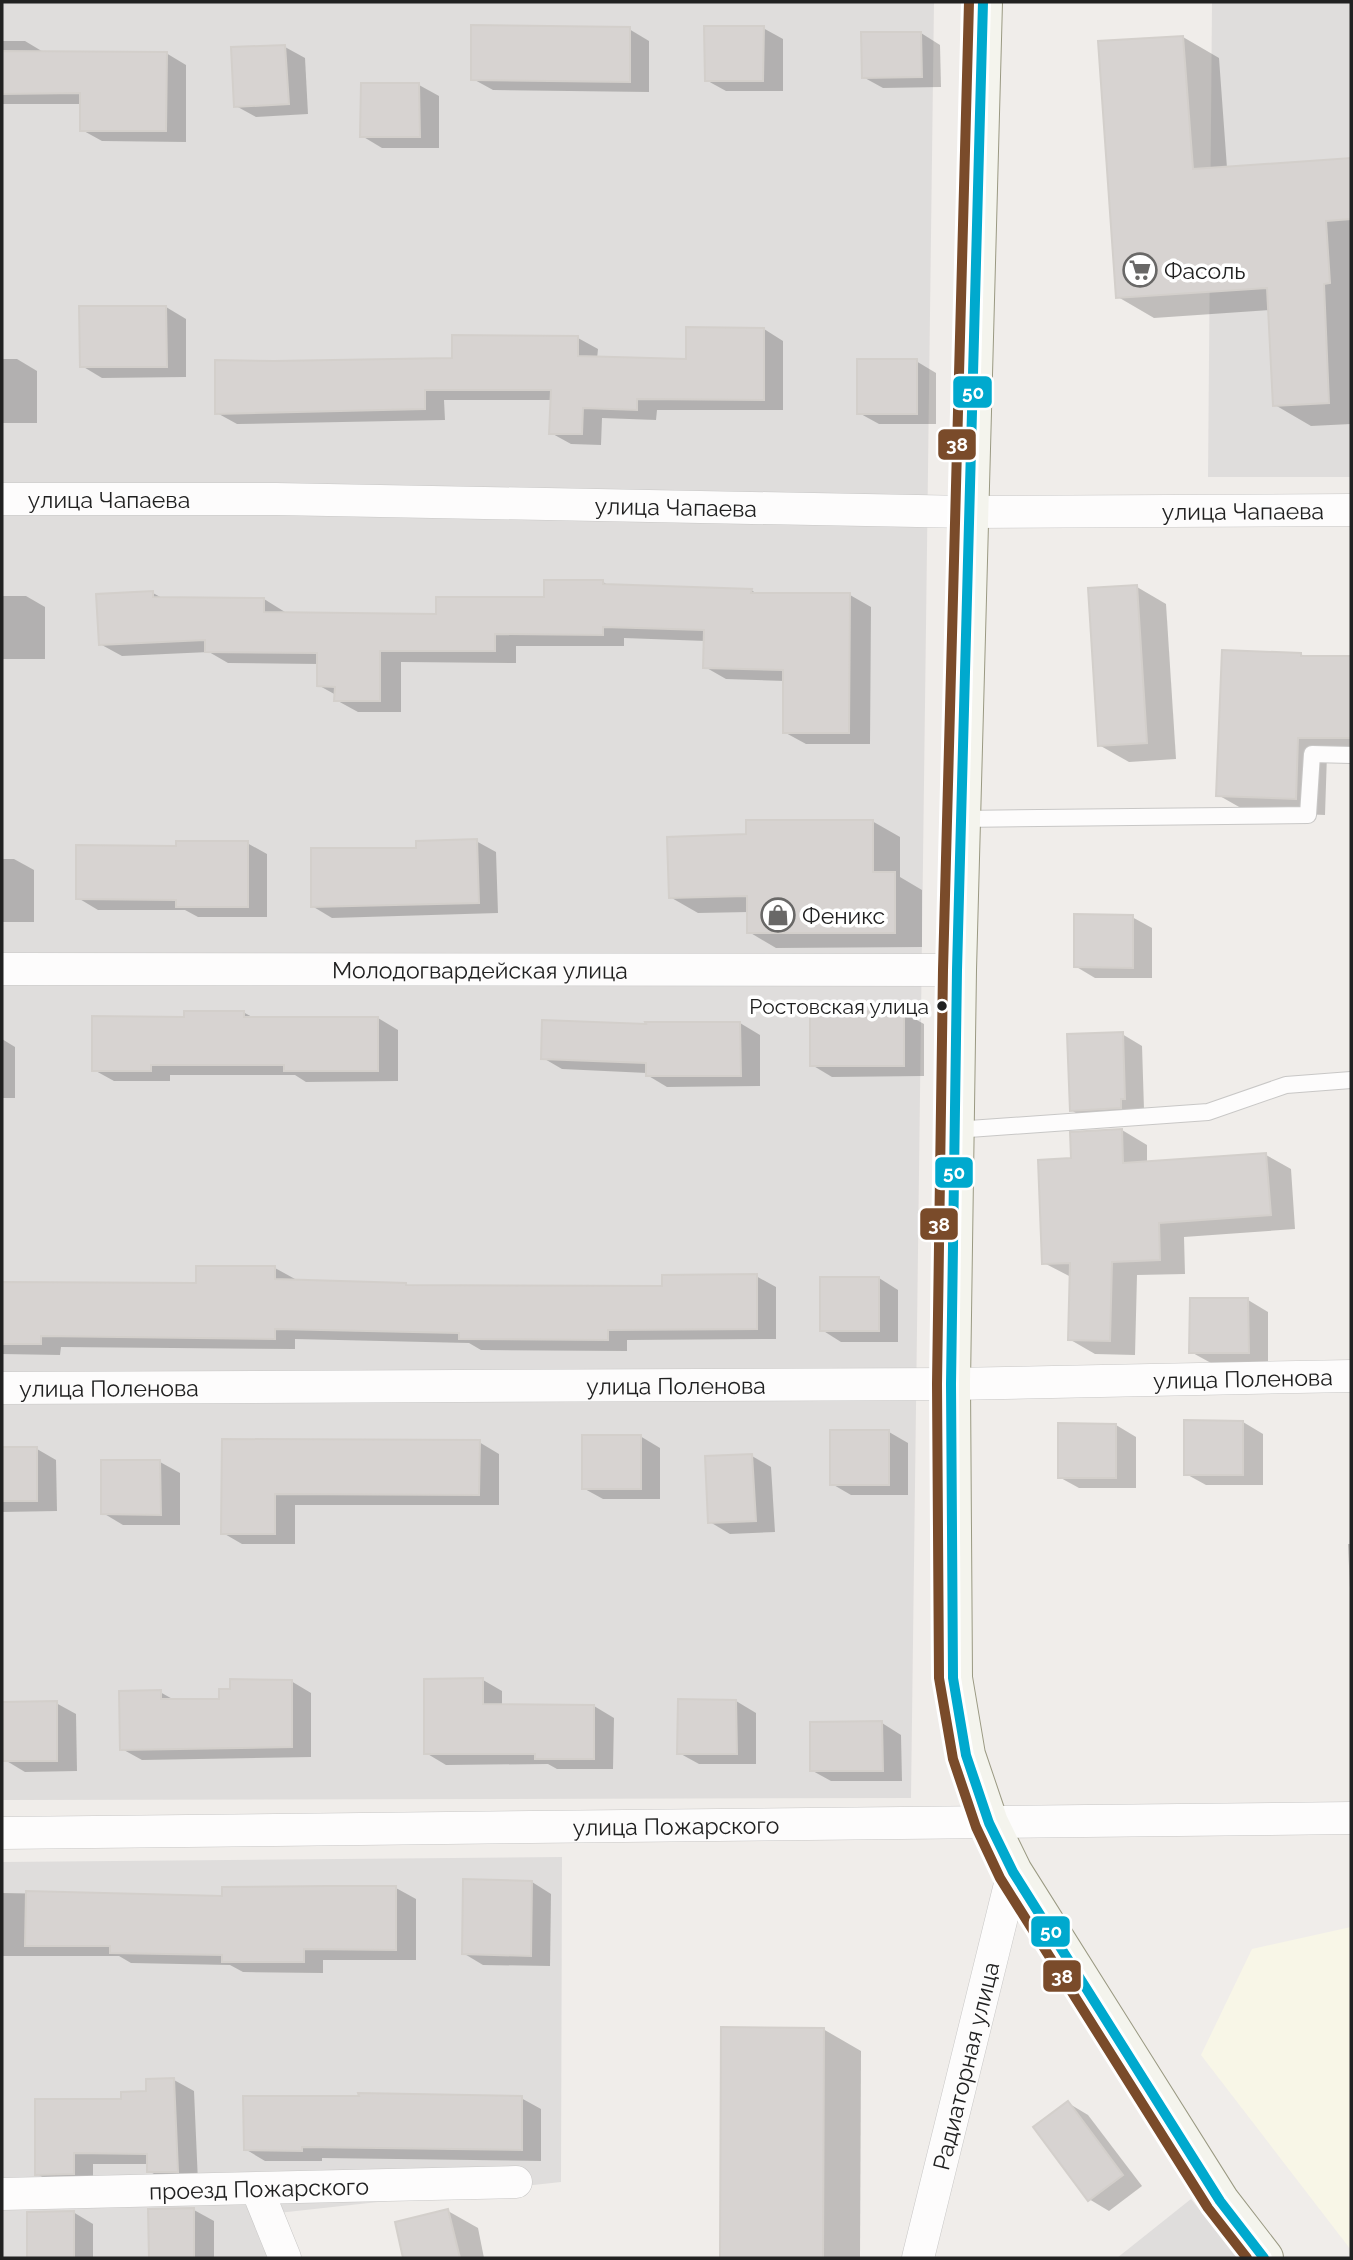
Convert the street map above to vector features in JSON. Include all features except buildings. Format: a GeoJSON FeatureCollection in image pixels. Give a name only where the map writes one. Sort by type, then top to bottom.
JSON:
{"type":"FeatureCollection","features":[{"type":"Feature","properties":{"kind":"street"},"geometry":{"type":"LineString","coordinates":[[983,2],[957,970],[951,1384],[953,1678],[966,1755],[989,1823],[1013,1872],[1220,2202],[1264,2258]]}},
{"type":"Feature","properties":{"kind":"street","name":"улица Чапаева"},"geometry":{"type":"LineString","coordinates":[[2,499],[276,499],[969,512],[1351,510]]}},
{"type":"Feature","properties":{"kind":"street","name":"Молодогвардейская улица"},"geometry":{"type":"LineString","coordinates":[[2,969],[957,970]]}},
{"type":"Feature","properties":{"kind":"street","name":"улица Поленова"},"geometry":{"type":"LineString","coordinates":[[2,1388],[951,1384],[1351,1376]]}},
{"type":"Feature","properties":{"kind":"street","name":"улица Пожарского"},"geometry":{"type":"LineString","coordinates":[[2,1833],[1351,1818]]}},
{"type":"Feature","properties":{"kind":"street","name":"Радиаторная улица"},"geometry":{"type":"LineString","coordinates":[[918,2258],[1013,1872]]}},
{"type":"Feature","properties":{"kind":"street","name":"проезд Пожарского"},"geometry":{"type":"LineString","coordinates":[[2,2194],[516,2182]]}},
{"type":"Feature","properties":{"kind":"street"},"geometry":{"type":"LineString","coordinates":[[257,2189],[285,2258]]}},
{"type":"Feature","properties":{"kind":"lane"},"geometry":{"type":"LineString","coordinates":[[961,820],[1308,815],[1312,754],[1351,755]]}},
{"type":"Feature","properties":{"kind":"lane"},"geometry":{"type":"LineString","coordinates":[[955,1130],[1208,1112],[1286,1085],[1351,1080]]}},
{"type":"Feature","properties":{"kind":"shaded area"},"geometry":{"type":"Polygon","coordinates":[[[2,2],[934,2],[911,1798],[2,1800],[2,2]]]}},
{"type":"Feature","properties":{"kind":"shaded area"},"geometry":{"type":"Polygon","coordinates":[[[1212,2],[1351,2],[1351,477],[1208,477],[1212,2]]]}},
{"type":"Feature","properties":{"kind":"shaded area"},"geometry":{"type":"Polygon","coordinates":[[[562,1857],[561,2182],[278,2213],[296,2258],[2,2258],[2,1862],[562,1857]]]}},
{"type":"Feature","properties":{"kind":"shaded area"},"geometry":{"type":"Polygon","coordinates":[[[1351,1927],[1351,2250],[1201,2055],[1252,1949],[1351,1927]]]}},
{"type":"Feature","properties":{"kind":"shaded area"},"geometry":{"type":"Polygon","coordinates":[[[1191,2199],[1238,2258],[1117,2258],[1191,2199]]]}},
{"type":"Feature","properties":{"kind":"transit line","name":"38"},"geometry":{"type":"LineString","coordinates":[[969,2],[943,970],[937,1384],[939,1678],[953,1759],[976,1827],[1000,1878],[1208,2208],[1247,2258]]}},
{"type":"Feature","properties":{"kind":"transit line","name":"50"},"geometry":{"type":"LineString","coordinates":[[983,2],[957,970],[951,1384],[953,1678],[966,1755],[989,1823],[1013,1872],[1220,2201],[1264,2258]]}},
{"type":"Feature","properties":{"kind":"place","name":"Фасоль"},"geometry":{"type":"Point","coordinates":[1140,270]}},
{"type":"Feature","properties":{"kind":"place","name":"Феникс"},"geometry":{"type":"Point","coordinates":[778,915]}},
{"type":"Feature","properties":{"kind":"place","name":"Ростовская улица"},"geometry":{"type":"Point","coordinates":[942,1006]}}]}
